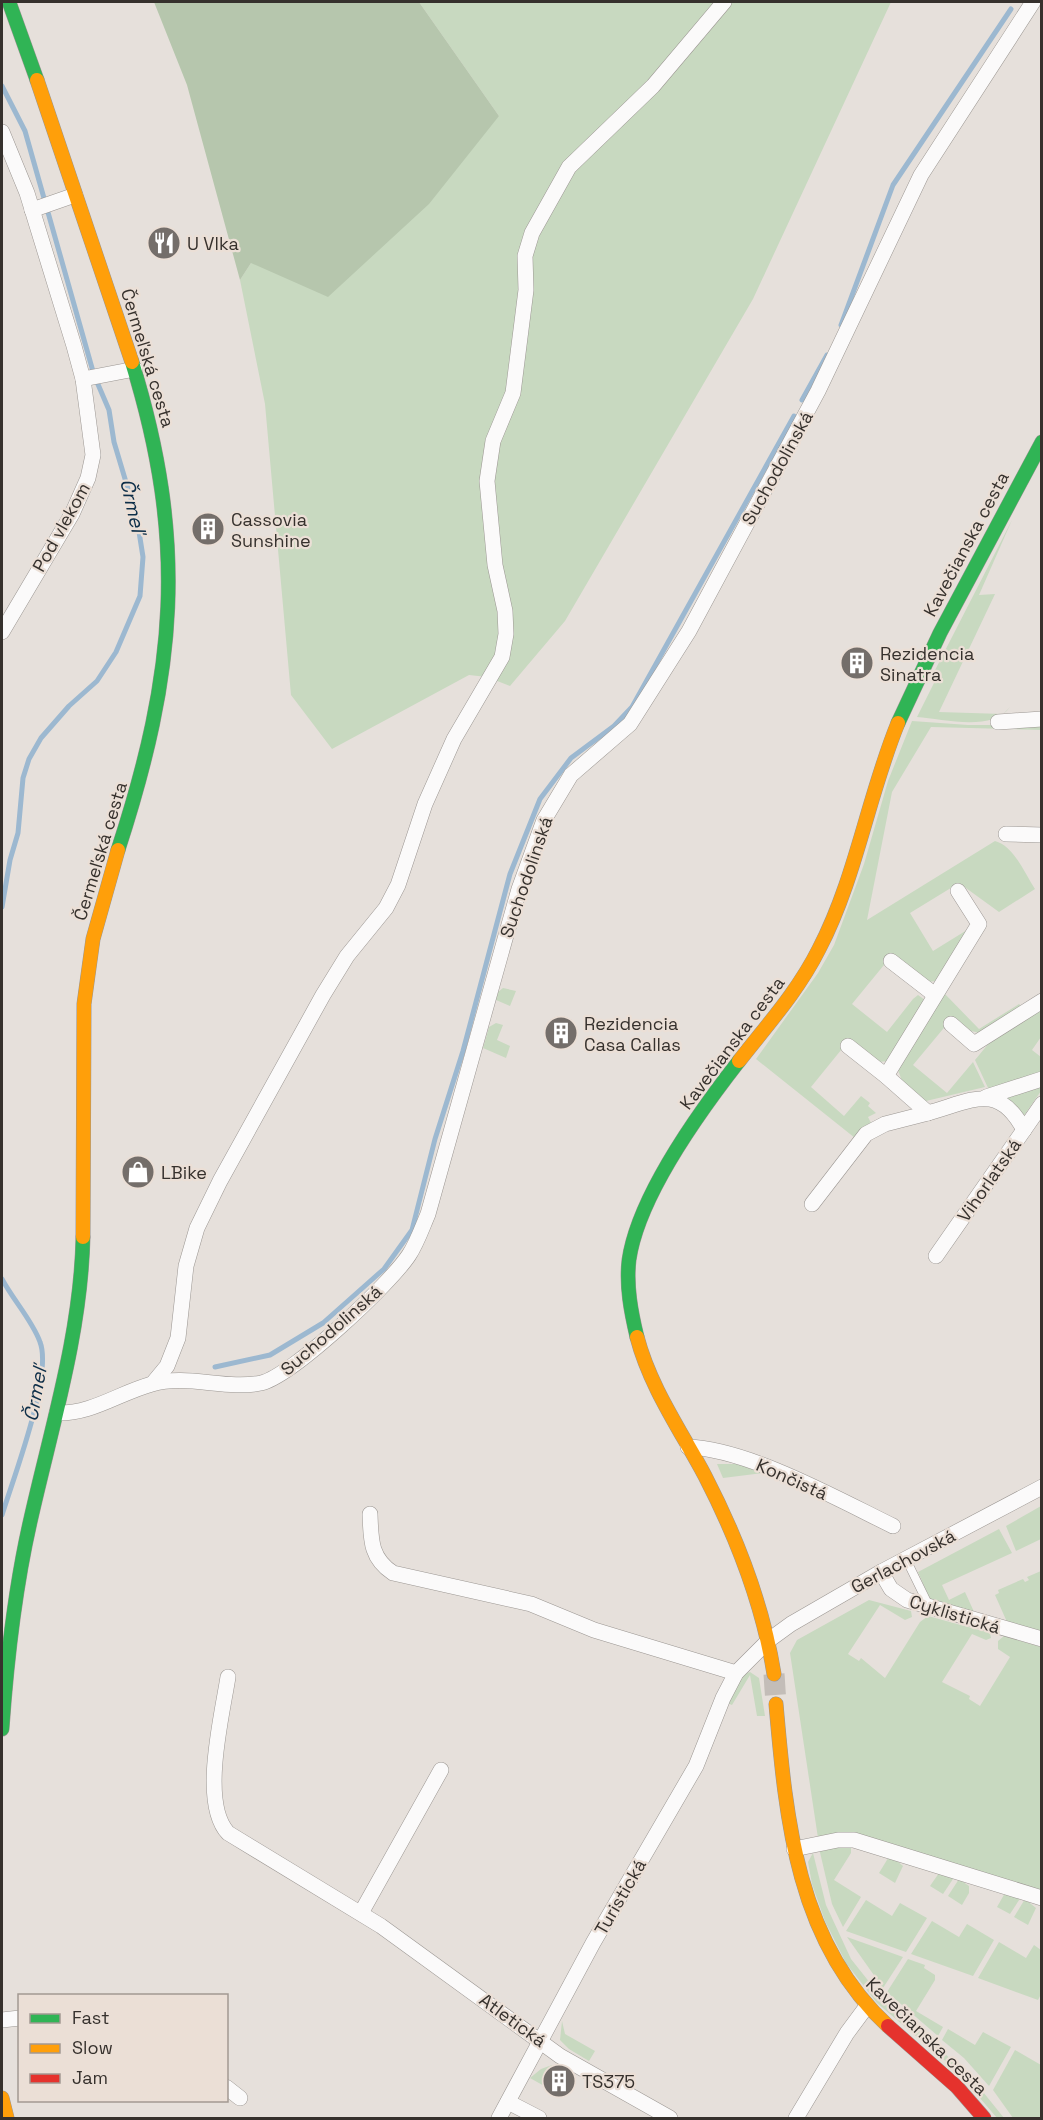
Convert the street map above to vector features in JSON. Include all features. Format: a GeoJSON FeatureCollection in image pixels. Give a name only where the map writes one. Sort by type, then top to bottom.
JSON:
{"type":"FeatureCollection","features":[{"type":"Feature","properties":{"kind":"street","name":"Čermeľská cesta"},"geometry":{"type":"LineString","coordinates":[[2,1730],[22,1557],[71,1352],[85,1237],[81,1032],[89,961],[106,886],[152,737],[164,658],[169,543],[160,464],[135,369],[9,2]]}},
{"type":"Feature","properties":{"kind":"street"},"geometry":{"type":"LineString","coordinates":[[153,1383],[167,1366],[178,1338],[186,1266],[198,1228],[220,1181],[323,995],[347,956],[386,909],[398,885],[425,804],[454,739],[502,657],[506,634],[505,611],[495,565],[487,481],[493,441],[513,393],[526,290],[525,256],[532,234],[569,168],[653,87],[724,2]]}},
{"type":"Feature","properties":{"kind":"street","name":"Suchodolinská"},"geometry":{"type":"LineString","coordinates":[[57,1413],[88,1410],[153,1383],[177,1381],[242,1385],[260,1383],[278,1377],[381,1287],[408,1256],[428,1214],[510,921],[544,820],[571,775],[630,724],[689,631],[815,398],[921,175],[1033,2]]}},
{"type":"Feature","properties":{"kind":"street","name":"Pod vlekom"},"geometry":{"type":"LineString","coordinates":[[2,132],[42,207],[87,378],[93,456],[88,478],[72,514],[2,632]]}},
{"type":"Feature","properties":{"kind":"street"},"geometry":{"type":"LineString","coordinates":[[42,207],[75,195]]}},
{"type":"Feature","properties":{"kind":"street"},"geometry":{"type":"LineString","coordinates":[[87,378],[135,369]]}},
{"type":"Feature","properties":{"kind":"street","name":"Kavečianska cesta"},"geometry":{"type":"LineString","coordinates":[[774,1674],[769,1640],[719,1505],[653,1381],[629,1301],[628,1260],[640,1221],[675,1153],[700,1114],[804,977],[822,944],[837,911],[877,778],[902,713],[957,598],[1041,442]]}},
{"type":"Feature","properties":{"kind":"street"},"geometry":{"type":"LineString","coordinates":[[998,722],[1041,719]]}},
{"type":"Feature","properties":{"kind":"street"},"geometry":{"type":"LineString","coordinates":[[1005,834],[1041,835]]}},
{"type":"Feature","properties":{"kind":"street"},"geometry":{"type":"LineString","coordinates":[[886,1076],[979,924],[958,891]]}},
{"type":"Feature","properties":{"kind":"street"},"geometry":{"type":"LineString","coordinates":[[891,961],[935,995]]}},
{"type":"Feature","properties":{"kind":"street"},"geometry":{"type":"LineString","coordinates":[[951,1024],[974,1044],[1041,1001]]}},
{"type":"Feature","properties":{"kind":"street"},"geometry":{"type":"LineString","coordinates":[[848,1046],[928,1113]]}},
{"type":"Feature","properties":{"kind":"street"},"geometry":{"type":"LineString","coordinates":[[812,1204],[866,1134],[885,1124],[986,1097],[1041,1079]]}},
{"type":"Feature","properties":{"kind":"street"},"geometry":{"type":"LineString","coordinates":[[986,1097],[1003,1103],[1013,1110],[1024,1130]]}},
{"type":"Feature","properties":{"kind":"street","name":"Vihorlatská"},"geometry":{"type":"LineString","coordinates":[[936,1256],[1041,1104]]}},
{"type":"Feature","properties":{"kind":"street","name":"Končistá"},"geometry":{"type":"LineString","coordinates":[[688,1447],[707,1448],[753,1462],[893,1526]]}},
{"type":"Feature","properties":{"kind":"street","name":"Gerlachovská"},"geometry":{"type":"LineString","coordinates":[[769,1640],[791,1624],[881,1572],[1041,1487]]}},
{"type":"Feature","properties":{"kind":"street"},"geometry":{"type":"LineString","coordinates":[[370,1514],[374,1554],[393,1573],[531,1604],[594,1630],[736,1673]]}},
{"type":"Feature","properties":{"kind":"street","name":"Cyklistická"},"geometry":{"type":"LineString","coordinates":[[881,1572],[895,1593],[930,1608],[1041,1639]]}},
{"type":"Feature","properties":{"kind":"street","name":"Turistická"},"geometry":{"type":"LineString","coordinates":[[499,2118],[641,1858],[696,1766],[723,1698],[736,1673],[769,1640]]}},
{"type":"Feature","properties":{"kind":"street","name":"Atletická"},"geometry":{"type":"LineString","coordinates":[[228,1677],[214,1784],[215,1810],[221,1826],[236,1839],[361,1913],[541,2040],[560,2056],[670,2118]]}},
{"type":"Feature","properties":{"kind":"street","name":"Kavečianska cesta"},"geometry":{"type":"LineString","coordinates":[[776,1704],[788,1816],[804,1895],[834,1963],[867,2006],[949,2078],[984,2118]]}},
{"type":"Feature","properties":{"kind":"street"},"geometry":{"type":"LineString","coordinates":[[361,1913],[441,1770]]}},
{"type":"Feature","properties":{"kind":"street"},"geometry":{"type":"LineString","coordinates":[[794,1849],[838,1840],[854,1840],[1041,1898]]}},
{"type":"Feature","properties":{"kind":"street"},"geometry":{"type":"LineString","coordinates":[[796,2118],[847,2033],[867,2006]]}},
{"type":"Feature","properties":{"kind":"street"},"geometry":{"type":"LineString","coordinates":[[2,2020],[18,2018]]}},
{"type":"Feature","properties":{"kind":"street"},"geometry":{"type":"LineString","coordinates":[[228,2089],[240,2098]]}},
{"type":"Feature","properties":{"kind":"street"},"geometry":{"type":"LineString","coordinates":[[2,2098],[7,2118]]}},
{"type":"Feature","properties":{"kind":"street"},"geometry":{"type":"LineString","coordinates":[[508,2102],[539,2118]]}},
{"type":"Feature","properties":{"kind":"lane"},"geometry":{"type":"LineString","coordinates":[[906,1559],[930,1608]]}},
{"type":"Feature","properties":{"kind":"green space"},"geometry":{"type":"Polygon","coordinates":[[[154,2],[419,2],[499,116],[429,204],[328,297],[251,263],[240,280],[187,85],[154,2]]]}},
{"type":"Feature","properties":{"kind":"green space"},"geometry":{"type":"Polygon","coordinates":[[[419,2],[891,2],[753,299],[565,621],[510,686],[487,677],[469,675],[332,749],[291,695],[265,404],[240,280],[251,263],[499,116],[419,2]]]}},
{"type":"Feature","properties":{"kind":"green space"},"geometry":{"type":"Polygon","coordinates":[[[1012,520],[979,595],[995,594],[939,712],[1003,714],[980,722],[917,717],[935,681],[931,678],[1012,520]]]}},
{"type":"Feature","properties":{"kind":"green space"},"geometry":{"type":"Polygon","coordinates":[[[912,721],[968,725],[1041,725],[1041,730],[931,727],[892,792],[867,920],[995,841],[1008,848],[1013,854],[1035,889],[999,912],[959,883],[910,913],[933,951],[967,930],[936,981],[928,982],[893,954],[852,1004],[887,1032],[913,999],[918,995],[925,1000],[889,1061],[878,1062],[850,1039],[811,1087],[844,1116],[861,1096],[870,1103],[868,1106],[876,1113],[868,1117],[872,1125],[855,1138],[756,1059],[818,973],[834,945],[864,864],[888,781],[912,721]]]}},
{"type":"Feature","properties":{"kind":"green space"},"geometry":{"type":"Polygon","coordinates":[[[503,988],[516,991],[510,1006],[496,1000],[498,992],[503,988]]]}},
{"type":"Feature","properties":{"kind":"green space"},"geometry":{"type":"Polygon","coordinates":[[[943,992],[979,1029],[1019,1004],[1022,1007],[980,1033],[971,1031],[953,1017],[913,1065],[947,1093],[973,1062],[985,1087],[926,1101],[902,1081],[898,1070],[943,992]]]}},
{"type":"Feature","properties":{"kind":"green space"},"geometry":{"type":"Polygon","coordinates":[[[1041,1007],[1041,1037],[1032,1050],[1041,1057],[1041,1072],[989,1090],[975,1060],[989,1043],[1041,1007]]]}},
{"type":"Feature","properties":{"kind":"green space"},"geometry":{"type":"Polygon","coordinates":[[[496,1023],[503,1025],[497,1040],[510,1046],[506,1058],[483,1048],[489,1027],[496,1023]]]}},
{"type":"Feature","properties":{"kind":"green space"},"geometry":{"type":"Polygon","coordinates":[[[1041,1086],[1041,1091],[1023,1117],[1001,1095],[1041,1086]]]}},
{"type":"Feature","properties":{"kind":"green space"},"geometry":{"type":"Polygon","coordinates":[[[717,1464],[737,1464],[763,1473],[723,1478],[717,1464]]]}},
{"type":"Feature","properties":{"kind":"green space"},"geometry":{"type":"Polygon","coordinates":[[[1041,1506],[1041,1539],[1016,1551],[1006,1526],[1041,1506]]]}},
{"type":"Feature","properties":{"kind":"green space"},"geometry":{"type":"Polygon","coordinates":[[[999,1529],[1012,1553],[942,1585],[949,1600],[965,1592],[975,1614],[931,1602],[918,1572],[999,1529]]]}},
{"type":"Feature","properties":{"kind":"green space"},"geometry":{"type":"Polygon","coordinates":[[[1041,1571],[1041,1632],[1007,1622],[995,1595],[999,1593],[998,1590],[1023,1579],[1025,1582],[1029,1580],[1027,1577],[1041,1571]]]}},
{"type":"Feature","properties":{"kind":"green space"},"geometry":{"type":"Polygon","coordinates":[[[869,1600],[911,1611],[912,1617],[905,1620],[880,1605],[848,1654],[859,1661],[861,1658],[885,1678],[920,1622],[928,1616],[990,1633],[991,1638],[986,1640],[972,1634],[942,1682],[970,1696],[969,1699],[980,1706],[1010,1657],[998,1649],[998,1641],[1004,1636],[1041,1647],[1041,1892],[818,1838],[790,1653],[797,1640],[869,1600]]]}},
{"type":"Feature","properties":{"kind":"green space"},"geometry":{"type":"Polygon","coordinates":[[[750,1672],[759,1678],[765,1716],[757,1716],[750,1675],[732,1705],[727,1703],[739,1680],[750,1672]]]}},
{"type":"Feature","properties":{"kind":"green space"},"geometry":{"type":"Polygon","coordinates":[[[851,1846],[851,1853],[834,1880],[861,1897],[843,1927],[832,1904],[819,1848],[851,1846]]]}},
{"type":"Feature","properties":{"kind":"green space"},"geometry":{"type":"Polygon","coordinates":[[[813,1853],[826,1905],[851,1959],[882,1998],[971,2077],[1004,2118],[997,2118],[956,2070],[877,2003],[846,1963],[825,1921],[812,1884],[808,1862],[813,1853]]]}},
{"type":"Feature","properties":{"kind":"green space"},"geometry":{"type":"Polygon","coordinates":[[[890,1855],[903,1866],[895,1883],[879,1873],[890,1855]]]}},
{"type":"Feature","properties":{"kind":"green space"},"geometry":{"type":"Polygon","coordinates":[[[939,1873],[955,1876],[943,1894],[930,1886],[939,1873]]]}},
{"type":"Feature","properties":{"kind":"green space"},"geometry":{"type":"Polygon","coordinates":[[[959,1879],[969,1886],[969,1893],[962,1905],[948,1896],[959,1879]]]}},
{"type":"Feature","properties":{"kind":"green space"},"geometry":{"type":"Polygon","coordinates":[[[1005,1893],[1021,1897],[1010,1914],[997,1907],[1005,1893]]]}},
{"type":"Feature","properties":{"kind":"green space"},"geometry":{"type":"Polygon","coordinates":[[[1025,1899],[1036,1908],[1028,1925],[1014,1917],[1025,1899]]]}},
{"type":"Feature","properties":{"kind":"green space"},"geometry":{"type":"Polygon","coordinates":[[[866,1900],[892,1916],[900,1903],[927,1918],[906,1952],[846,1931],[866,1900]]]}},
{"type":"Feature","properties":{"kind":"green space"},"geometry":{"type":"Polygon","coordinates":[[[932,1921],[959,1937],[967,1924],[994,1940],[973,1976],[911,1954],[932,1921]]]}},
{"type":"Feature","properties":{"kind":"green space"},"geometry":{"type":"Polygon","coordinates":[[[847,1937],[903,1957],[883,1988],[847,1937]]]}},
{"type":"Feature","properties":{"kind":"green space"},"geometry":{"type":"Polygon","coordinates":[[[999,1942],[1026,1958],[1034,1945],[1041,1950],[1041,1994],[1038,2000],[978,1978],[999,1942]]]}},
{"type":"Feature","properties":{"kind":"green space"},"geometry":{"type":"Polygon","coordinates":[[[908,1959],[925,1965],[924,1968],[935,1975],[935,1980],[916,2011],[943,2027],[938,2036],[887,1992],[908,1959]]]}},
{"type":"Feature","properties":{"kind":"green space"},"geometry":{"type":"Polygon","coordinates":[[[562,2021],[565,2034],[595,2051],[589,2061],[569,2049],[560,2040],[562,2021]]]}},
{"type":"Feature","properties":{"kind":"green space"},"geometry":{"type":"Polygon","coordinates":[[[948,2029],[975,2045],[983,2032],[1011,2047],[989,2086],[964,2058],[942,2040],[948,2029]]]}},
{"type":"Feature","properties":{"kind":"green space"},"geometry":{"type":"Polygon","coordinates":[[[1015,2050],[1041,2065],[1041,2118],[1013,2118],[993,2090],[1015,2050]]]}},
{"type":"Feature","properties":{"kind":"green space"},"geometry":{"type":"Polygon","coordinates":[[[552,2065],[576,2078],[562,2096],[530,2078],[541,2069],[552,2065]]]}},
{"type":"Feature","properties":{"kind":"waterway"},"geometry":{"type":"LineString","coordinates":[[841,325],[893,185],[1011,9]]}},
{"type":"Feature","properties":{"kind":"waterway","name":"Črmeľ"},"geometry":{"type":"LineString","coordinates":[[2,86],[25,131],[94,375],[109,410],[114,442],[137,519],[143,557],[140,596],[116,652],[97,681],[69,706],[41,738],[29,759],[23,778],[18,833],[10,860],[2,907]]}},
{"type":"Feature","properties":{"kind":"waterway"},"geometry":{"type":"LineString","coordinates":[[802,400],[827,355]]}},
{"type":"Feature","properties":{"kind":"waterway"},"geometry":{"type":"LineString","coordinates":[[215,1367],[270,1355],[323,1323],[384,1269],[412,1230],[435,1139],[463,1051],[510,874],[540,799],[571,758],[614,726],[632,707],[794,416]]}},
{"type":"Feature","properties":{"kind":"waterway","name":"Črmeľ"},"geometry":{"type":"LineString","coordinates":[[2,1279],[37,1334],[43,1357],[37,1402],[2,1515]]}},
{"type":"Feature","properties":{"kind":"tunnel"},"geometry":{"type":"LineString","coordinates":[[774,1674],[776,1704]]}},
{"type":"Feature","properties":{"kind":"traffic: fast"},"geometry":{"type":"LineString","coordinates":[[9,2],[37,80]]}},
{"type":"Feature","properties":{"kind":"traffic: fast"},"geometry":{"type":"LineString","coordinates":[[118,850],[138,785],[153,724],[163,665],[168,607],[167,549],[162,490],[150,428],[132,362]]}},
{"type":"Feature","properties":{"kind":"traffic: fast"},"geometry":{"type":"LineString","coordinates":[[898,723],[940,633],[1042,442]]}},
{"type":"Feature","properties":{"kind":"traffic: fast"},"geometry":{"type":"LineString","coordinates":[[637,1337],[631,1309],[629,1260],[644,1209],[689,1129],[739,1061]]}},
{"type":"Feature","properties":{"kind":"traffic: fast"},"geometry":{"type":"LineString","coordinates":[[2,1729],[9,1649],[20,1570],[71,1344],[81,1273],[83,1237]]}},
{"type":"Feature","properties":{"kind":"traffic: slow"},"geometry":{"type":"LineString","coordinates":[[37,80],[132,362]]}},
{"type":"Feature","properties":{"kind":"traffic: slow"},"geometry":{"type":"LineString","coordinates":[[739,1061],[802,979],[832,922],[898,723]]}},
{"type":"Feature","properties":{"kind":"traffic: slow"},"geometry":{"type":"LineString","coordinates":[[83,1237],[84,1004],[93,939],[118,850]]}},
{"type":"Feature","properties":{"kind":"traffic: slow"},"geometry":{"type":"LineString","coordinates":[[637,1337],[658,1391],[728,1523],[756,1597],[774,1674]]}},
{"type":"Feature","properties":{"kind":"traffic: slow"},"geometry":{"type":"LineString","coordinates":[[776,1704],[792,1835],[815,1918],[834,1957],[857,1993],[888,2026]]}},
{"type":"Feature","properties":{"kind":"traffic: slow"},"geometry":{"type":"LineString","coordinates":[[2,2098],[7,2118]]}},
{"type":"Feature","properties":{"kind":"traffic: jam"},"geometry":{"type":"LineString","coordinates":[[888,2026],[957,2087],[984,2118]]}},
{"type":"Feature","properties":{"kind":"place","name":"U Vlka"},"geometry":{"type":"Point","coordinates":[164,243]}},
{"type":"Feature","properties":{"kind":"place","name":"Cassovia Sunshine"},"geometry":{"type":"Point","coordinates":[208,529]}},
{"type":"Feature","properties":{"kind":"place","name":"Rezidencia Sinatra"},"geometry":{"type":"Point","coordinates":[857,663]}},
{"type":"Feature","properties":{"kind":"place","name":"Rezidencia Casa Callas"},"geometry":{"type":"Point","coordinates":[561,1033]}},
{"type":"Feature","properties":{"kind":"place","name":"LBike"},"geometry":{"type":"Point","coordinates":[138,1172]}},
{"type":"Feature","properties":{"kind":"place","name":"TS375"},"geometry":{"type":"Point","coordinates":[559,2081]}}]}
